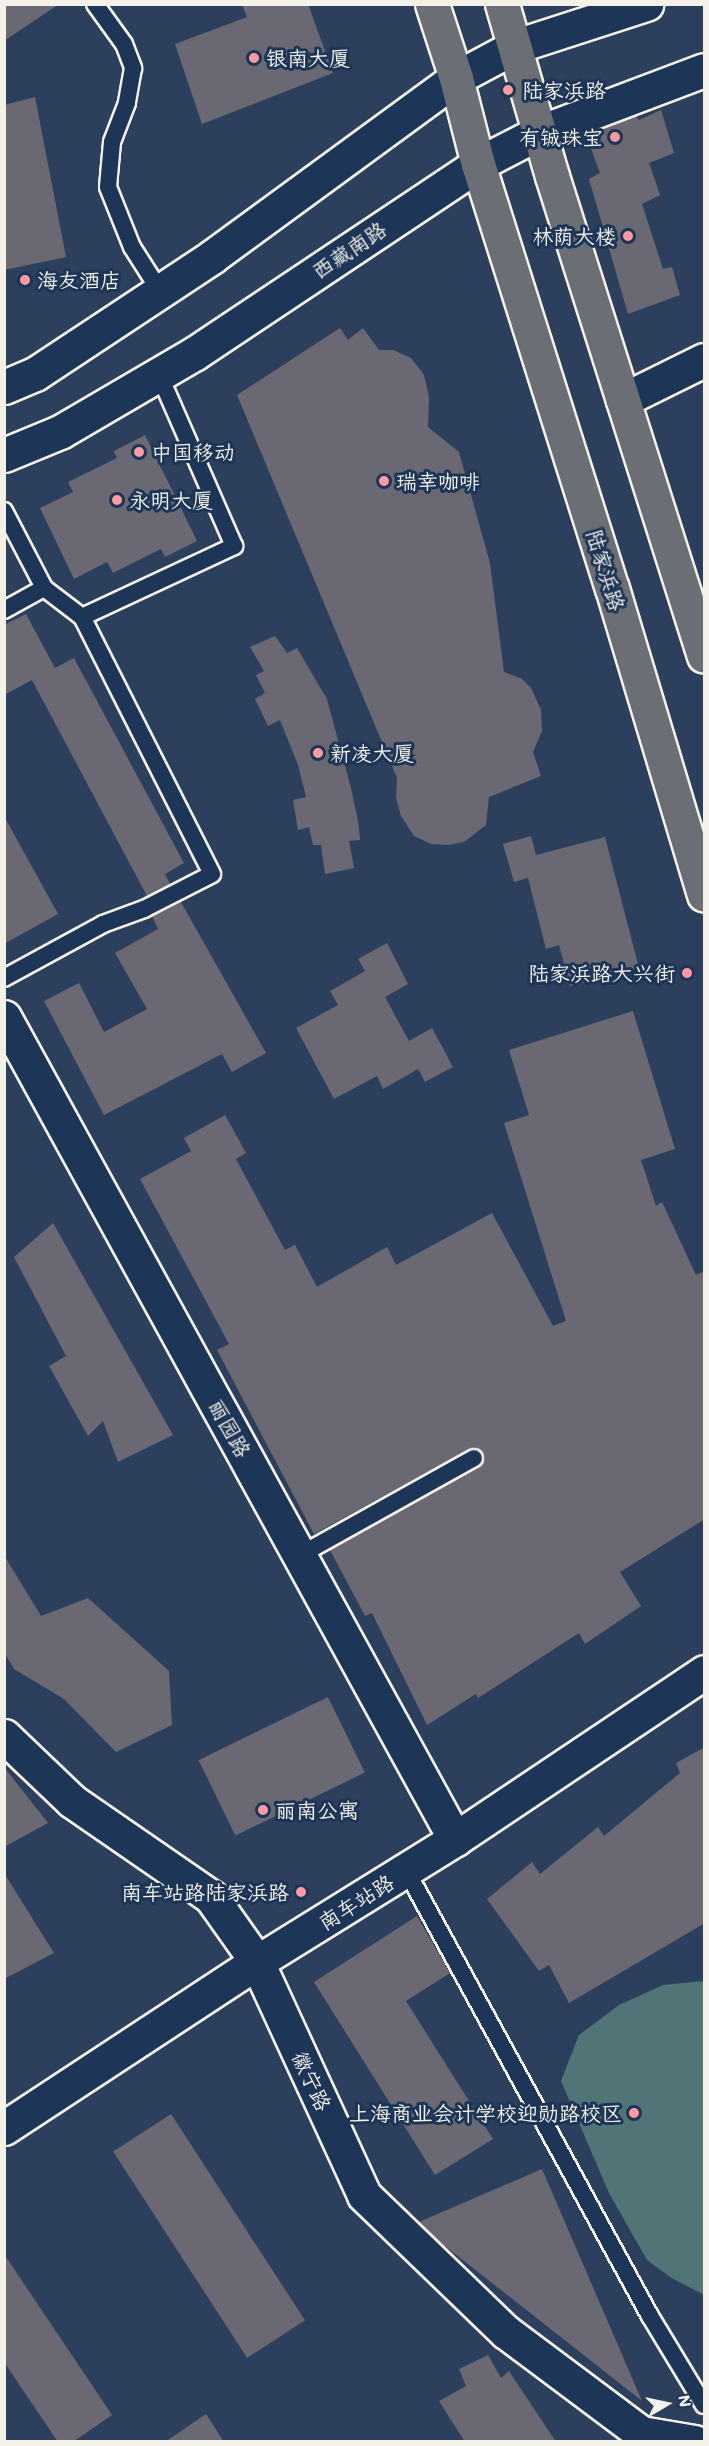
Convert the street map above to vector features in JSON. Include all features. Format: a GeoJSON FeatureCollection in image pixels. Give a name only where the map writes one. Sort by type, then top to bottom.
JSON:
{"type":"FeatureCollection","features":[{"type":"Feature","properties":{"kind":"main road","name":"陆家浜路"},"geometry":{"type":"LineString","coordinates":[[432,4],[456,78],[478,164],[612,588],[705,896]]}},
{"type":"Feature","properties":{"kind":"main road"},"geometry":{"type":"LineString","coordinates":[[502,4],[623,400],[705,656]]}},
{"type":"Feature","properties":{"kind":"street"},"geometry":{"type":"LineString","coordinates":[[4,387],[35,374],[213,256],[456,78],[516,46],[646,4]]}},
{"type":"Feature","properties":{"kind":"street","name":"西藏南路"},"geometry":{"type":"LineString","coordinates":[[4,455],[60,432],[159,374],[478,164],[540,132],[705,70]]}},
{"type":"Feature","properties":{"kind":"street"},"geometry":{"type":"LineString","coordinates":[[623,400],[705,360]]}},
{"type":"Feature","properties":{"kind":"street","name":"丽园路"},"geometry":{"type":"LineString","coordinates":[[4,1017],[455,1839]]}},
{"type":"Feature","properties":{"kind":"street","name":"南车站路"},"geometry":{"type":"LineString","coordinates":[[4,2128],[257,1962],[455,1839],[705,1672]]}},
{"type":"Feature","properties":{"kind":"street","name":"徽宁路"},"geometry":{"type":"LineString","coordinates":[[4,1736],[72,1801],[211,1897],[257,1962],[364,2195],[506,2332],[641,2433],[694,2442]]}},
{"type":"Feature","properties":{"kind":"lane"},"geometry":{"type":"LineString","coordinates":[[95,4],[124,44],[133,68],[127,103],[112,142],[108,187],[132,247],[160,291]]}},
{"type":"Feature","properties":{"kind":"lane"},"geometry":{"type":"LineString","coordinates":[[82,617],[234,546],[159,374]]}},
{"type":"Feature","properties":{"kind":"lane"},"geometry":{"type":"LineString","coordinates":[[4,511],[44,588],[82,617],[212,874],[144,909],[104,924],[4,978]]}},
{"type":"Feature","properties":{"kind":"lane"},"geometry":{"type":"LineString","coordinates":[[4,609],[44,588]]}},
{"type":"Feature","properties":{"kind":"lane"},"geometry":{"type":"LineString","coordinates":[[300,1555],[474,1458]]}},
{"type":"Feature","properties":{"kind":"lane"},"geometry":{"type":"LineString","coordinates":[[406,1870],[650,2316],[705,2405]]}},
{"type":"Feature","properties":{"kind":"green space","name":"上海商业会计学校迎勋路校区"},"geometry":{"type":"Polygon","coordinates":[[[704,1981],[704,2295],[670,2277],[647,2260],[609,2193],[561,2081],[579,2035],[619,2005],[663,1985],[704,1981]]]}},
{"type":"Feature","properties":{"kind":"building"},"geometry":{"type":"Polygon","coordinates":[[[4,4],[59,4],[4,41],[4,4]]]}},
{"type":"Feature","properties":{"kind":"building","name":"银南大厦"},"geometry":{"type":"Polygon","coordinates":[[[242,4],[308,4],[333,73],[202,124],[175,44],[247,17],[242,4]]]}},
{"type":"Feature","properties":{"kind":"building"},"geometry":{"type":"Polygon","coordinates":[[[35,97],[66,257],[4,270],[4,105],[35,97]]]}},
{"type":"Feature","properties":{"kind":"building","name":"林荫大楼"},"geometry":{"type":"Polygon","coordinates":[[[661,110],[674,153],[649,163],[660,195],[642,204],[663,269],[672,267],[680,295],[628,314],[589,179],[600,173],[586,135],[636,116],[639,120],[661,110]]]}},
{"type":"Feature","properties":{"kind":"building"},"geometry":{"type":"Polygon","coordinates":[[[340,328],[348,340],[363,328],[379,350],[393,350],[411,358],[424,375],[429,397],[428,427],[459,452],[490,563],[504,672],[522,679],[531,688],[541,710],[542,731],[533,752],[541,776],[489,797],[486,825],[464,842],[449,845],[431,844],[414,836],[401,816],[396,798],[397,778],[237,395],[340,328]]]}},
{"type":"Feature","properties":{"kind":"building","name":"永明大厦"},"geometry":{"type":"Polygon","coordinates":[[[145,435],[197,541],[165,557],[161,549],[113,573],[107,562],[74,579],[40,508],[73,492],[68,482],[117,458],[114,451],[145,435]]]}},
{"type":"Feature","properties":{"kind":"building"},"geometry":{"type":"Polygon","coordinates":[[[26,614],[55,668],[74,658],[184,863],[165,874],[170,884],[147,896],[32,680],[4,695],[4,625],[26,614]]]}},
{"type":"Feature","properties":{"kind":"building","name":"新凌大厦"},"geometry":{"type":"Polygon","coordinates":[[[275,636],[287,653],[297,648],[327,699],[358,821],[360,840],[349,841],[354,868],[325,874],[321,845],[313,845],[309,827],[298,830],[293,800],[306,797],[298,765],[280,720],[268,726],[255,699],[265,693],[256,675],[264,671],[250,647],[275,636]]]}},
{"type":"Feature","properties":{"kind":"building"},"geometry":{"type":"Polygon","coordinates":[[[4,816],[58,914],[4,944],[4,816]]]}},
{"type":"Feature","properties":{"kind":"building"},"geometry":{"type":"Polygon","coordinates":[[[531,836],[536,855],[605,837],[639,968],[570,986],[559,945],[546,949],[528,878],[514,882],[503,844],[531,836]]]}},
{"type":"Feature","properties":{"kind":"building"},"geometry":{"type":"Polygon","coordinates":[[[181,902],[266,1053],[232,1072],[222,1054],[104,1115],[44,1001],[79,983],[104,1032],[147,1009],[115,953],[158,929],[152,916],[181,902]]]}},
{"type":"Feature","properties":{"kind":"building"},"geometry":{"type":"Polygon","coordinates":[[[387,943],[408,984],[385,997],[409,1041],[432,1028],[453,1067],[425,1082],[418,1069],[383,1089],[377,1076],[334,1099],[296,1028],[338,1005],[330,991],[365,971],[358,959],[387,943]]]}},
{"type":"Feature","properties":{"kind":"building"},"geometry":{"type":"Polygon","coordinates":[[[633,1011],[675,1149],[641,1160],[656,1206],[662,1202],[696,1275],[705,1271],[705,1519],[620,1572],[641,1606],[585,1644],[579,1633],[478,1698],[476,1694],[427,1725],[372,1613],[365,1616],[330,1550],[479,1467],[483,1463],[483,1453],[479,1449],[469,1449],[314,1534],[217,1350],[229,1344],[140,1179],[191,1151],[184,1138],[225,1115],[246,1153],[236,1159],[285,1250],[295,1245],[317,1287],[387,1247],[396,1265],[492,1213],[553,1326],[566,1321],[504,1123],[529,1115],[509,1050],[633,1011]]]}},
{"type":"Feature","properties":{"kind":"building"},"geometry":{"type":"Polygon","coordinates":[[[53,1223],[173,1435],[118,1462],[103,1421],[88,1436],[49,1366],[66,1356],[14,1257],[53,1223]]]}},
{"type":"Feature","properties":{"kind":"building"},"geometry":{"type":"Polygon","coordinates":[[[4,1555],[41,1616],[88,1598],[169,1671],[172,1725],[116,1752],[64,1699],[14,1669],[4,1652],[4,1555]]]}},
{"type":"Feature","properties":{"kind":"building","name":"丽南公寓"},"geometry":{"type":"Polygon","coordinates":[[[328,1697],[365,1772],[235,1836],[199,1760],[328,1697]]]}},
{"type":"Feature","properties":{"kind":"building"},"geometry":{"type":"Polygon","coordinates":[[[705,1747],[705,1923],[569,2003],[549,1965],[539,1971],[487,1899],[532,1862],[540,1874],[598,1827],[604,1836],[680,1773],[676,1763],[705,1747]]]}},
{"type":"Feature","properties":{"kind":"building"},"geometry":{"type":"Polygon","coordinates":[[[4,1767],[48,1823],[4,1847],[4,1767]]]}},
{"type":"Feature","properties":{"kind":"building"},"geometry":{"type":"Polygon","coordinates":[[[4,1873],[54,1953],[4,1979],[4,1873]]]}},
{"type":"Feature","properties":{"kind":"building"},"geometry":{"type":"Polygon","coordinates":[[[417,1916],[450,1973],[406,2001],[493,2139],[435,2175],[314,1982],[417,1916]]]}},
{"type":"Feature","properties":{"kind":"building"},"geometry":{"type":"Polygon","coordinates":[[[171,2114],[305,2320],[247,2358],[113,2152],[171,2114]]]}},
{"type":"Feature","properties":{"kind":"building"},"geometry":{"type":"Polygon","coordinates":[[[542,2169],[642,2401],[436,2239],[419,2222],[542,2169]]]}},
{"type":"Feature","properties":{"kind":"building"},"geometry":{"type":"Polygon","coordinates":[[[4,2254],[112,2415],[73,2442],[58,2442],[4,2362],[4,2254]]]}},
{"type":"Feature","properties":{"kind":"building"},"geometry":{"type":"Polygon","coordinates":[[[488,2355],[501,2378],[509,2371],[556,2442],[465,2442],[439,2401],[466,2386],[459,2369],[488,2355]]]}},
{"type":"Feature","properties":{"kind":"building"},"geometry":{"type":"Polygon","coordinates":[[[206,2414],[224,2442],[165,2442],[206,2414]]]}},
{"type":"Feature","properties":{"kind":"place","name":"银南大厦"},"geometry":{"type":"Point","coordinates":[254,58]}},
{"type":"Feature","properties":{"kind":"place","name":"陆家浜路"},"geometry":{"type":"Point","coordinates":[508,90]}},
{"type":"Feature","properties":{"kind":"place","name":"有铖珠宝"},"geometry":{"type":"Point","coordinates":[615,137]}},
{"type":"Feature","properties":{"kind":"place","name":"林荫大楼"},"geometry":{"type":"Point","coordinates":[628,236]}},
{"type":"Feature","properties":{"kind":"place","name":"海友酒店"},"geometry":{"type":"Point","coordinates":[25,280]}},
{"type":"Feature","properties":{"kind":"place","name":"中国移动"},"geometry":{"type":"Point","coordinates":[139,452]}},
{"type":"Feature","properties":{"kind":"place","name":"瑞幸咖啡"},"geometry":{"type":"Point","coordinates":[384,481]}},
{"type":"Feature","properties":{"kind":"place","name":"永明大厦"},"geometry":{"type":"Point","coordinates":[117,500]}},
{"type":"Feature","properties":{"kind":"place","name":"新凌大厦"},"geometry":{"type":"Point","coordinates":[318,753]}},
{"type":"Feature","properties":{"kind":"place","name":"陆家浜路大兴街"},"geometry":{"type":"Point","coordinates":[687,973]}},
{"type":"Feature","properties":{"kind":"place","name":"丽南公寓"},"geometry":{"type":"Point","coordinates":[263,1810]}},
{"type":"Feature","properties":{"kind":"place","name":"南车站路陆家浜路"},"geometry":{"type":"Point","coordinates":[301,1892]}},
{"type":"Feature","properties":{"kind":"place","name":"上海商业会计学校迎勋路校区"},"geometry":{"type":"Point","coordinates":[634,2113]}}]}
